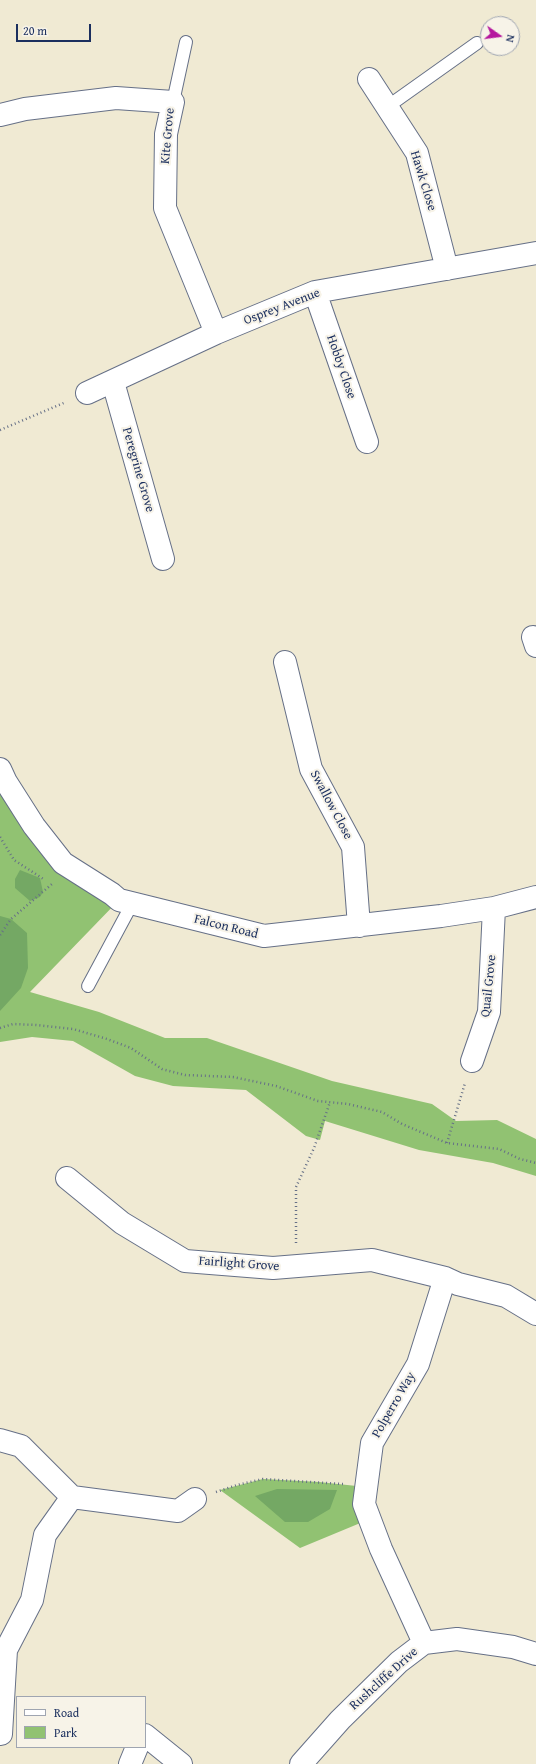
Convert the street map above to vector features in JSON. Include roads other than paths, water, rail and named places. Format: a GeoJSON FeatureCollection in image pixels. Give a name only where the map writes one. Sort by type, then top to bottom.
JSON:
{"type":"FeatureCollection","features":[{"type":"Feature","properties":{"kind":"street","name":"Hawk Close"},"geometry":{"type":"LineString","coordinates":[[369,79],[417,153],[447,269]]}},
{"type":"Feature","properties":{"kind":"street","name":"Kite Grove"},"geometry":{"type":"LineString","coordinates":[[0,115],[25,109],[116,98],[172,102],[166,134],[165,208],[216,333]]}},
{"type":"Feature","properties":{"kind":"street","name":"Osprey Avenue"},"geometry":{"type":"LineString","coordinates":[[87,393],[216,333],[316,292],[536,253]]}},
{"type":"Feature","properties":{"kind":"street","name":"Hobby Close"},"geometry":{"type":"LineString","coordinates":[[316,292],[367,442]]}},
{"type":"Feature","properties":{"kind":"street","name":"Peregrine Grove"},"geometry":{"type":"LineString","coordinates":[[113,382],[163,559]]}},
{"type":"Feature","properties":{"kind":"street","name":"Swallow Close"},"geometry":{"type":"LineString","coordinates":[[285,662],[311,769],[353,847],[359,926]]}},
{"type":"Feature","properties":{"kind":"street","name":"Falcon Road"},"geometry":{"type":"LineString","coordinates":[[0,769],[6,782],[34,826],[63,863],[119,900],[264,936],[441,916],[494,908],[536,896]]}},
{"type":"Feature","properties":{"kind":"street","name":"Quail Grove"},"geometry":{"type":"LineString","coordinates":[[472,1061],[489,1012],[494,908]]}},
{"type":"Feature","properties":{"kind":"street","name":"Fairlight Grove"},"geometry":{"type":"LineString","coordinates":[[67,1178],[122,1222],[185,1261],[273,1268],[372,1260],[506,1296],[536,1314]]}},
{"type":"Feature","properties":{"kind":"street","name":"Polperro Way"},"geometry":{"type":"LineString","coordinates":[[424,1643],[381,1549],[364,1504],[372,1443],[418,1364],[452,1281]]}},
{"type":"Feature","properties":{"kind":"street"},"geometry":{"type":"LineString","coordinates":[[0,1440],[21,1446],[72,1497],[178,1511],[195,1499]]}},
{"type":"Feature","properties":{"kind":"street"},"geometry":{"type":"LineString","coordinates":[[6,1735],[6,1650],[32,1600],[45,1535],[72,1497]]}},
{"type":"Feature","properties":{"kind":"street","name":"Rushcliffe Drive"},"geometry":{"type":"LineString","coordinates":[[301,1764],[340,1720],[399,1662],[424,1643],[457,1639],[513,1647],[536,1654]]}},
{"type":"Feature","properties":{"kind":"street"},"geometry":{"type":"LineString","coordinates":[[146,1736],[181,1764]]}},
{"type":"Feature","properties":{"kind":"street"},"geometry":{"type":"LineString","coordinates":[[130,1764],[137,1748]]}},
{"type":"Feature","properties":{"kind":"lane"},"geometry":{"type":"LineString","coordinates":[[172,102],[186,42]]}},
{"type":"Feature","properties":{"kind":"lane"},"geometry":{"type":"LineString","coordinates":[[387,107],[477,43]]}},
{"type":"Feature","properties":{"kind":"lane"},"geometry":{"type":"LineString","coordinates":[[88,986],[132,904]]}}]}
